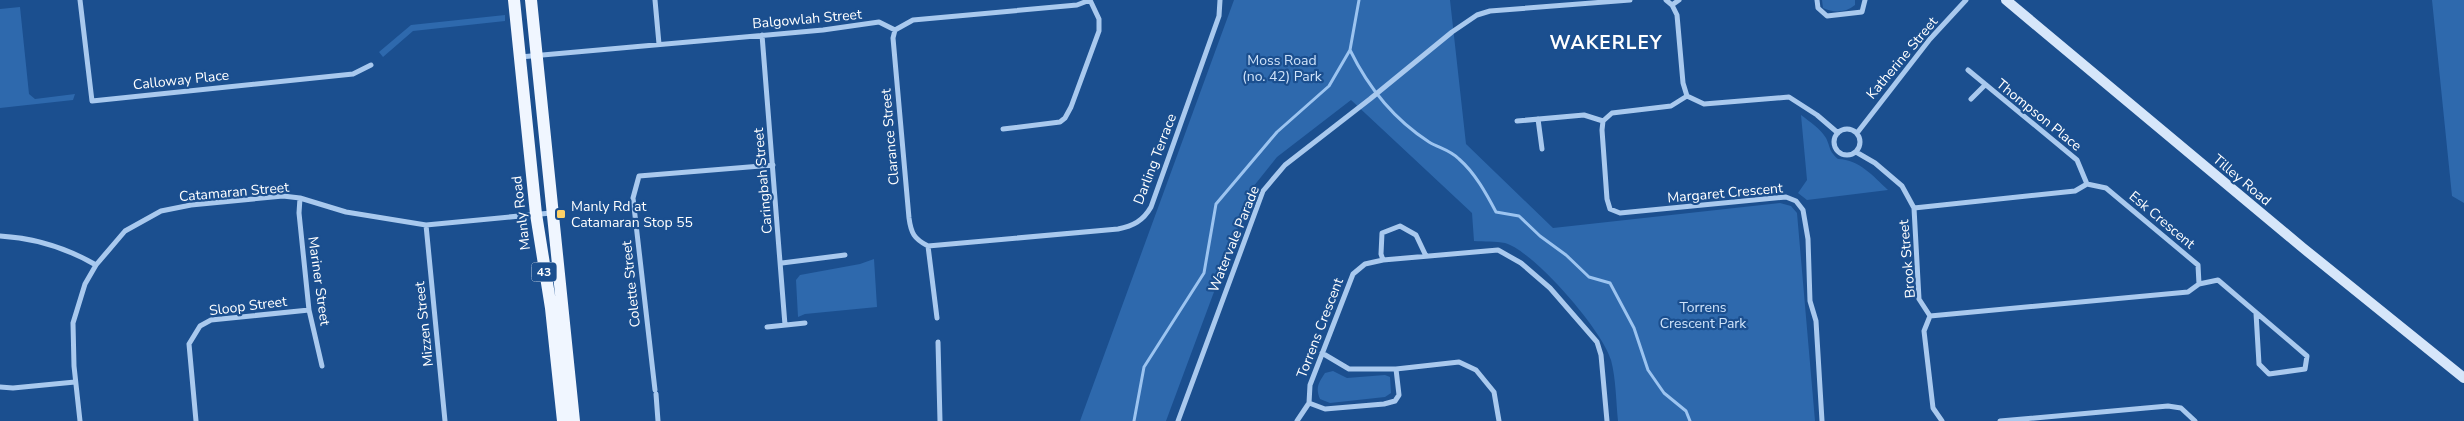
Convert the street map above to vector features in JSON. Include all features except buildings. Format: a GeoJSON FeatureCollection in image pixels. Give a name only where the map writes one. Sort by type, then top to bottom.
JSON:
{"type":"FeatureCollection","features":[{"type":"Feature","properties":{"kind":"main road","name":"Manly Road"},"geometry":{"type":"LineString","coordinates":[[514,0],[536,214],[551,308],[563,421]]}},
{"type":"Feature","properties":{"kind":"main road","name":"43"},"geometry":{"type":"LineString","coordinates":[[531,0],[574,421]]}},
{"type":"Feature","properties":{"kind":"main road","name":"Tilley Road"},"geometry":{"type":"LineString","coordinates":[[2006,0],[2303,248],[2464,378]]}},
{"type":"Feature","properties":{"kind":"street","name":"Calloway Place"},"geometry":{"type":"LineString","coordinates":[[80,0],[92,101],[353,74],[371,65]]}},
{"type":"Feature","properties":{"kind":"street"},"geometry":{"type":"LineString","coordinates":[[655,0],[660,44]]}},
{"type":"Feature","properties":{"kind":"street"},"geometry":{"type":"LineString","coordinates":[[895,30],[913,20],[1077,5],[1090,0],[1099,18],[1099,31],[1071,107],[1065,118],[1048,125],[1003,129]]}},
{"type":"Feature","properties":{"kind":"street","name":"Darling Terrace"},"geometry":{"type":"LineString","coordinates":[[928,246],[1118,229],[1128,227],[1145,217],[1151,207],[1219,16],[1220,0]]}},
{"type":"Feature","properties":{"kind":"street","name":"Watervale Parade"},"geometry":{"type":"LineString","coordinates":[[1178,421],[1263,191],[1285,165],[1365,104],[1452,32],[1477,15],[1490,11],[1630,0]]}},
{"type":"Feature","properties":{"kind":"street"},"geometry":{"type":"LineString","coordinates":[[1666,0],[1672,5],[1677,15],[1683,83],[1687,96],[1704,104],[1789,97],[1817,115],[1838,133]]}},
{"type":"Feature","properties":{"kind":"street"},"geometry":{"type":"LineString","coordinates":[[1672,5],[1679,0]]}},
{"type":"Feature","properties":{"kind":"street"},"geometry":{"type":"LineString","coordinates":[[1817,0],[1818,8],[1827,16],[1862,12],[1865,0]]}},
{"type":"Feature","properties":{"kind":"street","name":"Katherine Street"},"geometry":{"type":"LineString","coordinates":[[1857,133],[1930,39],[1966,0]]}},
{"type":"Feature","properties":{"kind":"street","name":"Balgowlah Street"},"geometry":{"type":"LineString","coordinates":[[520,57],[823,30],[879,22],[895,30]]}},
{"type":"Feature","properties":{"kind":"street","name":"Clarance Street"},"geometry":{"type":"LineString","coordinates":[[895,30],[894,48],[910,230],[916,240],[928,246]]}},
{"type":"Feature","properties":{"kind":"street","name":"Caringbah Street"},"geometry":{"type":"LineString","coordinates":[[762,35],[782,263],[785,325]]}},
{"type":"Feature","properties":{"kind":"street","name":"Thompson Place"},"geometry":{"type":"LineString","coordinates":[[1968,70],[2077,160],[2087,184]]}},
{"type":"Feature","properties":{"kind":"street"},"geometry":{"type":"LineString","coordinates":[[1971,99],[1985,85]]}},
{"type":"Feature","properties":{"kind":"street"},"geometry":{"type":"LineString","coordinates":[[1517,121],[1584,115],[1603,121],[1612,113],[1671,106],[1687,96]]}},
{"type":"Feature","properties":{"kind":"street"},"geometry":{"type":"LineString","coordinates":[[1538,119],[1542,150]]}},
{"type":"Feature","properties":{"kind":"street","name":"Margaret Crescent"},"geometry":{"type":"LineString","coordinates":[[1603,121],[1607,199],[1610,209],[1620,213],[1786,198],[1796,201],[1802,210],[1808,239],[1810,300],[1816,321],[1822,421]]}},
{"type":"Feature","properties":{"kind":"street"},"geometry":{"type":"LineString","coordinates":[[1848,129],[1857,133],[1861,141],[1856,152],[1847,156],[1839,152],[1834,141],[1838,133],[1848,129]]}},
{"type":"Feature","properties":{"kind":"street","name":"Brook Street"},"geometry":{"type":"LineString","coordinates":[[1856,152],[1875,163],[1902,186],[1914,208],[1919,299],[1930,316]]}},
{"type":"Feature","properties":{"kind":"street","name":"Colette Street"},"geometry":{"type":"LineString","coordinates":[[658,421],[633,198],[639,176],[773,165]]}},
{"type":"Feature","properties":{"kind":"street"},"geometry":{"type":"LineString","coordinates":[[1914,208],[2075,191],[2087,184]]}},
{"type":"Feature","properties":{"kind":"street","name":"Esk Crescent"},"geometry":{"type":"LineString","coordinates":[[2087,184],[2106,188],[2198,265],[2199,284]]}},
{"type":"Feature","properties":{"kind":"street","name":"Catamaran Street"},"geometry":{"type":"LineString","coordinates":[[80,421],[73,324],[85,284],[96,265],[125,231],[161,211],[191,205],[283,196],[300,198],[346,212],[426,225],[553,212]]}},
{"type":"Feature","properties":{"kind":"street","name":"Mariner Street"},"geometry":{"type":"LineString","coordinates":[[300,198],[299,213],[309,310],[322,366]]}},
{"type":"Feature","properties":{"kind":"street","name":"Mizzen Street"},"geometry":{"type":"LineString","coordinates":[[426,225],[445,421]]}},
{"type":"Feature","properties":{"kind":"street"},"geometry":{"type":"LineString","coordinates":[[1383,260],[1381,254],[1382,233],[1400,226],[1416,235],[1426,256]]}},
{"type":"Feature","properties":{"kind":"street"},"geometry":{"type":"LineString","coordinates":[[0,236],[56,245],[96,265]]}},
{"type":"Feature","properties":{"kind":"street"},"geometry":{"type":"LineString","coordinates":[[928,246],[936,318]]}},
{"type":"Feature","properties":{"kind":"street","name":"Torrens Crescent"},"geometry":{"type":"LineString","coordinates":[[1297,421],[1309,403],[1310,385],[1353,274],[1365,264],[1383,260],[1498,250],[1521,263],[1550,288],[1597,342],[1601,355],[1607,421]]}},
{"type":"Feature","properties":{"kind":"street"},"geometry":{"type":"LineString","coordinates":[[782,263],[844,255]]}},
{"type":"Feature","properties":{"kind":"street"},"geometry":{"type":"LineString","coordinates":[[1942,421],[1933,408],[1924,331],[1930,316],[2188,292],[2199,284],[2218,280],[2307,356],[2305,369],[2269,374],[2259,364],[2256,313]]}},
{"type":"Feature","properties":{"kind":"street","name":"Sloop Street"},"geometry":{"type":"LineString","coordinates":[[196,421],[189,344],[200,326],[211,320],[309,310]]}},
{"type":"Feature","properties":{"kind":"street"},"geometry":{"type":"LineString","coordinates":[[767,327],[805,323]]}},
{"type":"Feature","properties":{"kind":"street"},"geometry":{"type":"LineString","coordinates":[[938,342],[940,421]]}},
{"type":"Feature","properties":{"kind":"street"},"geometry":{"type":"LineString","coordinates":[[1322,353],[1349,369],[1396,369],[1459,362],[1476,370],[1494,392],[1499,421]]}},
{"type":"Feature","properties":{"kind":"street"},"geometry":{"type":"LineString","coordinates":[[1309,403],[1325,409],[1384,404],[1395,401],[1399,395],[1396,369]]}},
{"type":"Feature","properties":{"kind":"street"},"geometry":{"type":"LineString","coordinates":[[0,387],[13,388],[76,382]]}},
{"type":"Feature","properties":{"kind":"street"},"geometry":{"type":"LineString","coordinates":[[2000,421],[2168,406],[2180,408],[2195,421]]}},
{"type":"Feature","properties":{"kind":"green space"},"geometry":{"type":"Polygon","coordinates":[[[1234,0],[1450,0],[1466,144],[1553,228],[1780,203],[1791,206],[1797,213],[1815,421],[1618,421],[1611,360],[1605,347],[1582,312],[1549,276],[1518,249],[1505,243],[1474,241],[1472,213],[1351,100],[1277,157],[1253,187],[1166,421],[1080,421],[1234,0]]]}},
{"type":"Feature","properties":{"kind":"green space"},"geometry":{"type":"Polygon","coordinates":[[[1822,0],[1855,0],[1855,5],[1843,11],[1831,11],[1823,8],[1822,0]]]}},
{"type":"Feature","properties":{"kind":"green space"},"geometry":{"type":"Polygon","coordinates":[[[2432,0],[2464,0],[2464,203],[2452,196],[2432,0]]]}},
{"type":"Feature","properties":{"kind":"green space"},"geometry":{"type":"Polygon","coordinates":[[[20,7],[29,94],[35,99],[75,94],[73,100],[0,108],[0,9],[20,7]]]}},
{"type":"Feature","properties":{"kind":"green space"},"geometry":{"type":"Polygon","coordinates":[[[505,15],[505,21],[413,31],[383,57],[379,52],[411,25],[505,15]]]}},
{"type":"Feature","properties":{"kind":"green space"},"geometry":{"type":"Polygon","coordinates":[[[1801,115],[1824,134],[1831,151],[1838,159],[1853,162],[1860,166],[1888,190],[1807,200],[1798,193],[1807,180],[1801,115]]]}},
{"type":"Feature","properties":{"kind":"green space"},"geometry":{"type":"Polygon","coordinates":[[[874,259],[877,307],[805,314],[798,317],[796,280],[800,275],[860,264],[874,259]]]}},
{"type":"Feature","properties":{"kind":"green space"},"geometry":{"type":"Polygon","coordinates":[[[1333,371],[1347,378],[1385,375],[1390,377],[1391,393],[1385,397],[1330,403],[1320,399],[1318,388],[1319,382],[1325,373],[1333,371]]]}},
{"type":"Feature","properties":{"kind":"waterway"},"geometry":{"type":"LineString","coordinates":[[1134,421],[1144,367],[1204,273],[1216,204],[1277,132],[1329,86],[1350,50],[1359,0]]}},
{"type":"Feature","properties":{"kind":"waterway"},"geometry":{"type":"LineString","coordinates":[[1350,50],[1365,77],[1384,102],[1405,124],[1429,142],[1456,156],[1480,184],[1496,212],[1519,216],[1589,277],[1610,283],[1634,328],[1648,370],[1664,393],[1686,411],[1690,421]]}},
{"type":"Feature","properties":{"kind":"place","name":"Manly Rd at Catamaran Stop 55"},"geometry":{"type":"Point","coordinates":[561,214]}},
{"type":"Feature","properties":{"kind":"district","name":"WAKERLEY"},"geometry":{"type":"Point","coordinates":[1606,43]}},
{"type":"Feature","properties":{"kind":"park label","name":"Moss Road (no. 42) Park"},"geometry":{"type":"Point","coordinates":[1282,68]}},
{"type":"Feature","properties":{"kind":"park label","name":"Torrens Crescent Park"},"geometry":{"type":"Point","coordinates":[1703,316]}}]}
